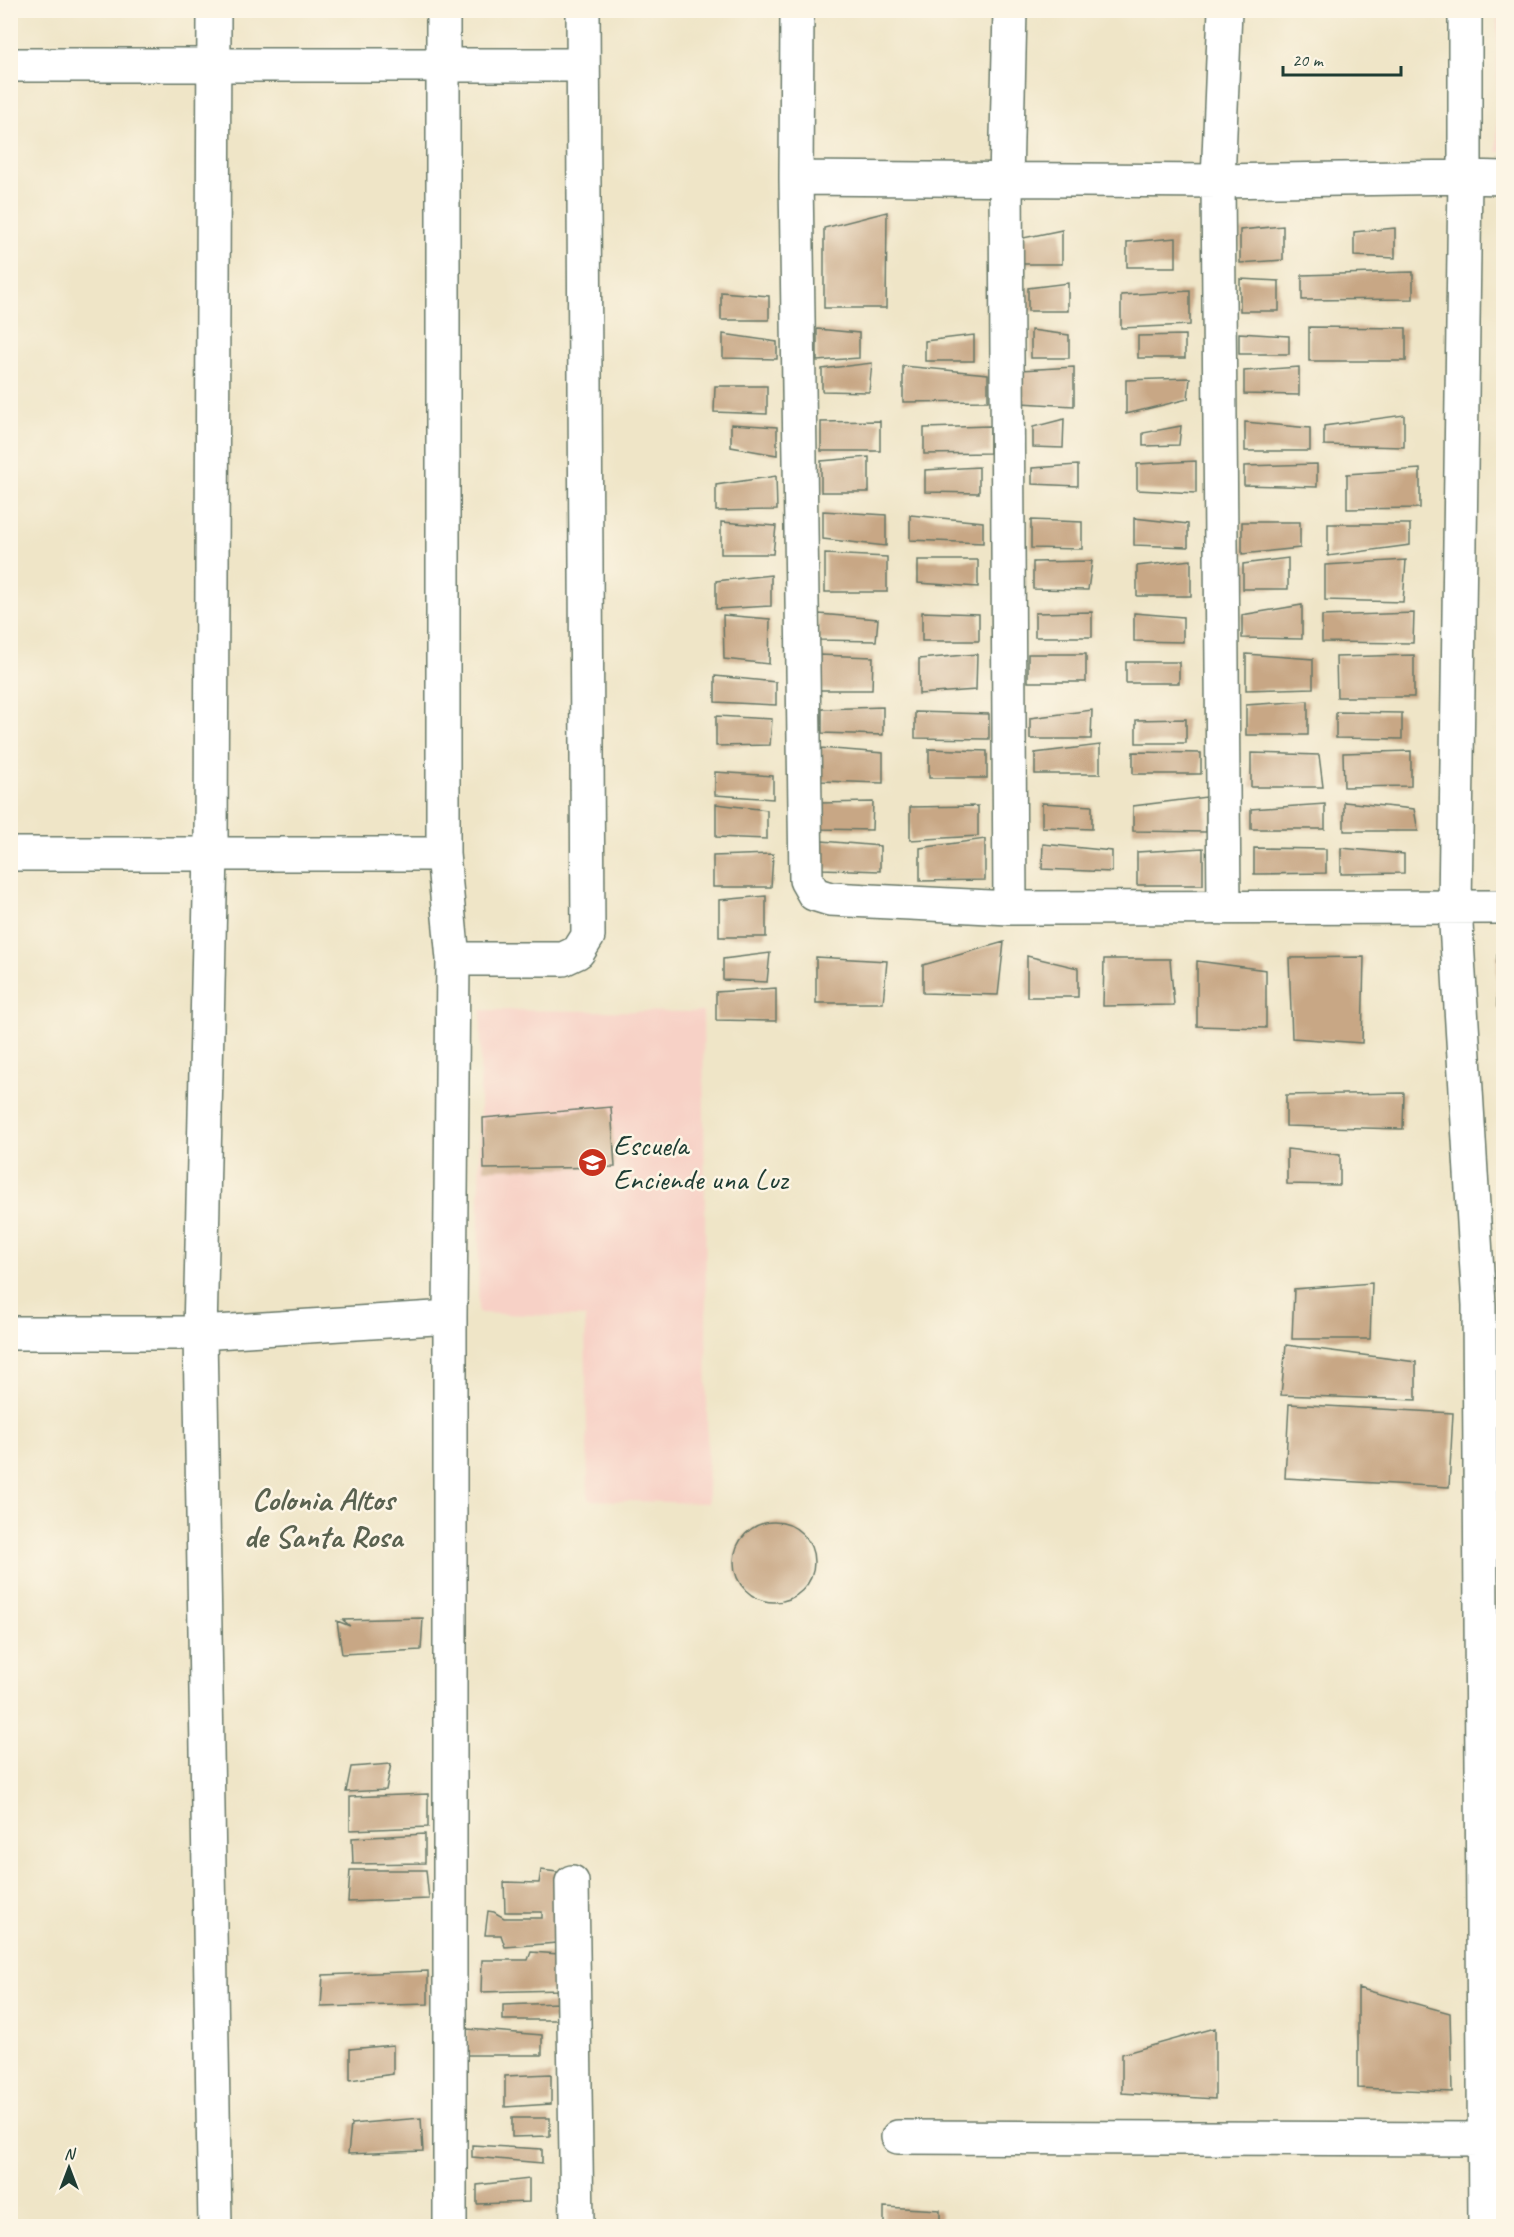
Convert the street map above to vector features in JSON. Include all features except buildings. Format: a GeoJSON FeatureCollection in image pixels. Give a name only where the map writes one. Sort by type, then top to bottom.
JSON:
{"type":"FeatureCollection","features":[{"type":"Feature","properties":{"kind":"street"},"geometry":{"type":"LineString","coordinates":[[214,10],[211,853],[200,1334],[215,2226]]}},
{"type":"Feature","properties":{"kind":"street"},"geometry":{"type":"LineString","coordinates":[[443,10],[443,854],[453,959],[450,1317],[450,2226]]}},
{"type":"Feature","properties":{"kind":"street"},"geometry":{"type":"LineString","coordinates":[[453,959],[563,959],[578,952],[588,936],[583,10]]}},
{"type":"Feature","properties":{"kind":"street"},"geometry":{"type":"LineString","coordinates":[[797,10],[796,178],[807,880],[814,894],[830,899],[1010,908],[1503,907]]}},
{"type":"Feature","properties":{"kind":"street"},"geometry":{"type":"LineString","coordinates":[[1010,10],[1006,180],[1010,908]]}},
{"type":"Feature","properties":{"kind":"street"},"geometry":{"type":"LineString","coordinates":[[1224,908],[1218,181],[1225,10]]}},
{"type":"Feature","properties":{"kind":"street"},"geometry":{"type":"LineString","coordinates":[[1465,10],[1465,177],[1455,908],[1479,1305],[1485,2226]]}},
{"type":"Feature","properties":{"kind":"street"},"geometry":{"type":"LineString","coordinates":[[10,65],[584,65]]}},
{"type":"Feature","properties":{"kind":"street"},"geometry":{"type":"LineString","coordinates":[[796,178],[1218,181],[1503,178]]}},
{"type":"Feature","properties":{"kind":"street"},"geometry":{"type":"LineString","coordinates":[[10,854],[443,854]]}},
{"type":"Feature","properties":{"kind":"street"},"geometry":{"type":"LineString","coordinates":[[10,1334],[200,1334],[450,1317]]}},
{"type":"Feature","properties":{"kind":"street"},"geometry":{"type":"LineString","coordinates":[[572,1882],[578,2226]]}},
{"type":"Feature","properties":{"kind":"street"},"geometry":{"type":"LineString","coordinates":[[898,2137],[1485,2139]]}},
{"type":"Feature","properties":{"kind":"shaded area"},"geometry":{"type":"Polygon","coordinates":[[[1503,10],[1504,152],[1497,152],[1497,11],[1503,10]]]}},
{"type":"Feature","properties":{"kind":"shaded area","name":"Escuela Enciende una Luz"},"geometry":{"type":"Polygon","coordinates":[[[481,1010],[703,1012],[708,1503],[588,1500],[585,1317],[478,1313],[481,1010]]]}},
{"type":"Feature","properties":{"kind":"place","name":"Escuela Enciende una Luz"},"geometry":{"type":"Point","coordinates":[592,1162]}},
{"type":"Feature","properties":{"kind":"district","name":"Colonia Altos de Santa Rosa"},"geometry":{"type":"Point","coordinates":[323,1518]}}]}
